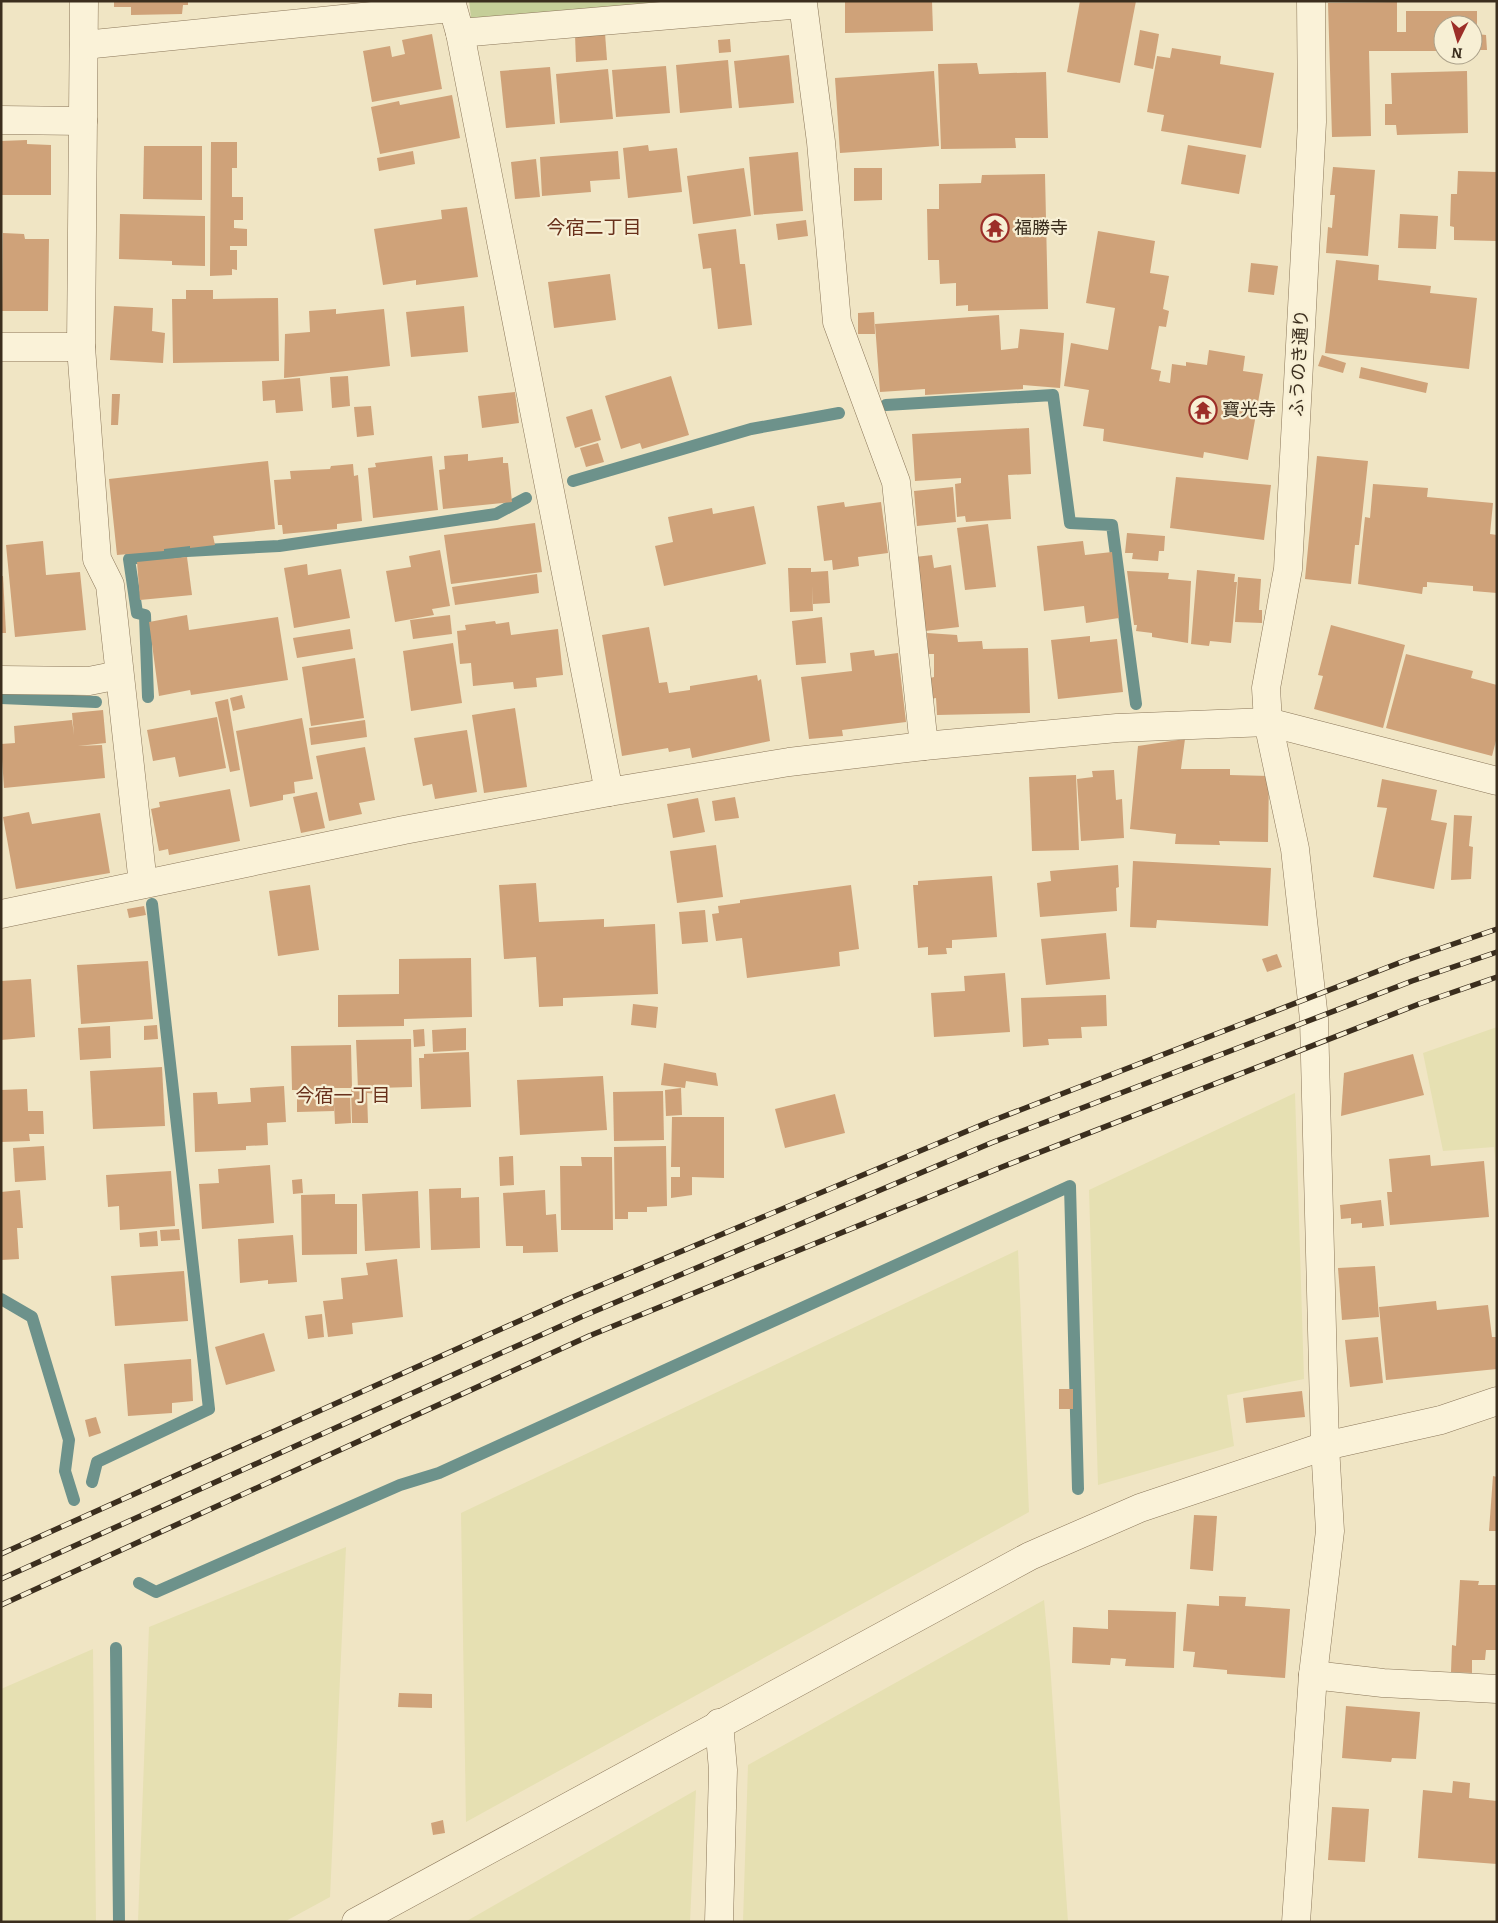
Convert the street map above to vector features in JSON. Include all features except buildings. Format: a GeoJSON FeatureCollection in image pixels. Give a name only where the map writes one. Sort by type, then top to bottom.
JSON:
{"type":"FeatureCollection","features":[{"type":"Feature","properties":{"kind":"street"},"geometry":{"type":"LineString","coordinates":[[84,1],[81,347],[98,560],[110,585],[143,884]]}},
{"type":"Feature","properties":{"kind":"street","name":"ふうのき通り"},"geometry":{"type":"LineString","coordinates":[[1296,1922],[1313,1675],[1330,1531],[1325,1446],[1314,1019],[1295,849],[1268,722],[1266,688],[1288,569],[1312,122],[1311,1]]}},
{"type":"Feature","properties":{"kind":"street"},"geometry":{"type":"LineString","coordinates":[[460,33],[802,2],[822,142],[837,322],[896,482],[924,746]]}},
{"type":"Feature","properties":{"kind":"street"},"geometry":{"type":"LineString","coordinates":[[84,45],[451,4],[460,33],[609,792]]}},
{"type":"Feature","properties":{"kind":"street"},"geometry":{"type":"LineString","coordinates":[[1,120],[83,121]]}},
{"type":"Feature","properties":{"kind":"street"},"geometry":{"type":"LineString","coordinates":[[1,346],[81,347]]}},
{"type":"Feature","properties":{"kind":"street"},"geometry":{"type":"LineString","coordinates":[[1,680],[89,681],[120,675]]}},
{"type":"Feature","properties":{"kind":"street"},"geometry":{"type":"LineString","coordinates":[[1,914],[404,830],[609,792],[789,762],[924,746],[1117,728],[1268,722],[1497,781]]}},
{"type":"Feature","properties":{"kind":"street"},"geometry":{"type":"LineString","coordinates":[[356,1922],[719,1723],[1030,1556],[1140,1508],[1325,1446],[1441,1420],[1497,1401]]}},
{"type":"Feature","properties":{"kind":"street"},"geometry":{"type":"LineString","coordinates":[[1313,1675],[1383,1683],[1497,1689]]}},
{"type":"Feature","properties":{"kind":"street"},"geometry":{"type":"LineString","coordinates":[[719,1723],[723,1770],[719,1922]]}},
{"type":"Feature","properties":{"kind":"shaded area"},"geometry":{"type":"Polygon","coordinates":[[[1497,1027],[1497,1174],[1494,1147],[1443,1151],[1423,1053],[1497,1027]]]}},
{"type":"Feature","properties":{"kind":"shaded area"},"geometry":{"type":"Polygon","coordinates":[[[1295,1093],[1304,1379],[1227,1395],[1234,1446],[1098,1485],[1089,1190],[1295,1093]]]}},
{"type":"Feature","properties":{"kind":"shaded area"},"geometry":{"type":"Polygon","coordinates":[[[1018,1250],[1029,1512],[466,1822],[461,1513],[1018,1250]]]}},
{"type":"Feature","properties":{"kind":"shaded area"},"geometry":{"type":"Polygon","coordinates":[[[346,1547],[330,1897],[284,1922],[138,1922],[149,1627],[346,1547]]]}},
{"type":"Feature","properties":{"kind":"shaded area"},"geometry":{"type":"Polygon","coordinates":[[[1044,1600],[1068,1922],[743,1922],[748,1765],[1044,1600]]]}},
{"type":"Feature","properties":{"kind":"shaded area"},"geometry":{"type":"Polygon","coordinates":[[[93,1649],[96,1922],[1,1922],[1,1689],[93,1649]]]}},
{"type":"Feature","properties":{"kind":"shaded area"},"geometry":{"type":"Polygon","coordinates":[[[696,1790],[690,1922],[465,1922],[696,1790]]]}},
{"type":"Feature","properties":{"kind":"green space"},"geometry":{"type":"Polygon","coordinates":[[[469,1],[667,1],[667,2],[471,18],[469,1]]]}},
{"type":"Feature","properties":{"kind":"waterway"},"geometry":{"type":"LineString","coordinates":[[886,405],[1053,395],[1070,523],[1112,525],[1136,704]]}},
{"type":"Feature","properties":{"kind":"waterway"},"geometry":{"type":"LineString","coordinates":[[573,481],[751,429],[839,413]]}},
{"type":"Feature","properties":{"kind":"waterway"},"geometry":{"type":"LineString","coordinates":[[148,697],[145,615],[137,613],[129,559],[187,551],[279,546],[496,514],[526,498]]}},
{"type":"Feature","properties":{"kind":"waterway"},"geometry":{"type":"LineString","coordinates":[[1,698],[96,702]]}},
{"type":"Feature","properties":{"kind":"waterway"},"geometry":{"type":"LineString","coordinates":[[92,1482],[97,1462],[209,1409],[152,904]]}},
{"type":"Feature","properties":{"kind":"waterway"},"geometry":{"type":"LineString","coordinates":[[139,1583],[156,1592],[400,1485],[439,1473],[1070,1186],[1078,1489]]}},
{"type":"Feature","properties":{"kind":"waterway"},"geometry":{"type":"LineString","coordinates":[[1,1299],[32,1317],[69,1440],[65,1471],[74,1500]]}},
{"type":"Feature","properties":{"kind":"waterway"},"geometry":{"type":"LineString","coordinates":[[116,1648],[119,1922]]}},
{"type":"Feature","properties":{"kind":"railway"},"geometry":{"type":"LineString","coordinates":[[1,1554],[568,1299],[984,1124],[1404,961],[1497,929]]}},
{"type":"Feature","properties":{"kind":"railway"},"geometry":{"type":"LineString","coordinates":[[1,1579],[581,1317],[991,1143],[1412,981],[1497,952]]}},
{"type":"Feature","properties":{"kind":"railway"},"geometry":{"type":"LineString","coordinates":[[1,1605],[589,1336],[1002,1167],[1419,1004],[1497,977]]}},
{"type":"Feature","properties":{"kind":"place","name":"福勝寺"},"geometry":{"type":"Point","coordinates":[995,228]}},
{"type":"Feature","properties":{"kind":"place","name":"寶光寺"},"geometry":{"type":"Point","coordinates":[1203,410]}},
{"type":"Feature","properties":{"kind":"district","name":"今宿二丁目"},"geometry":{"type":"Point","coordinates":[594,227]}},
{"type":"Feature","properties":{"kind":"district","name":"今宿一丁目"},"geometry":{"type":"Point","coordinates":[343,1095]}}]}
